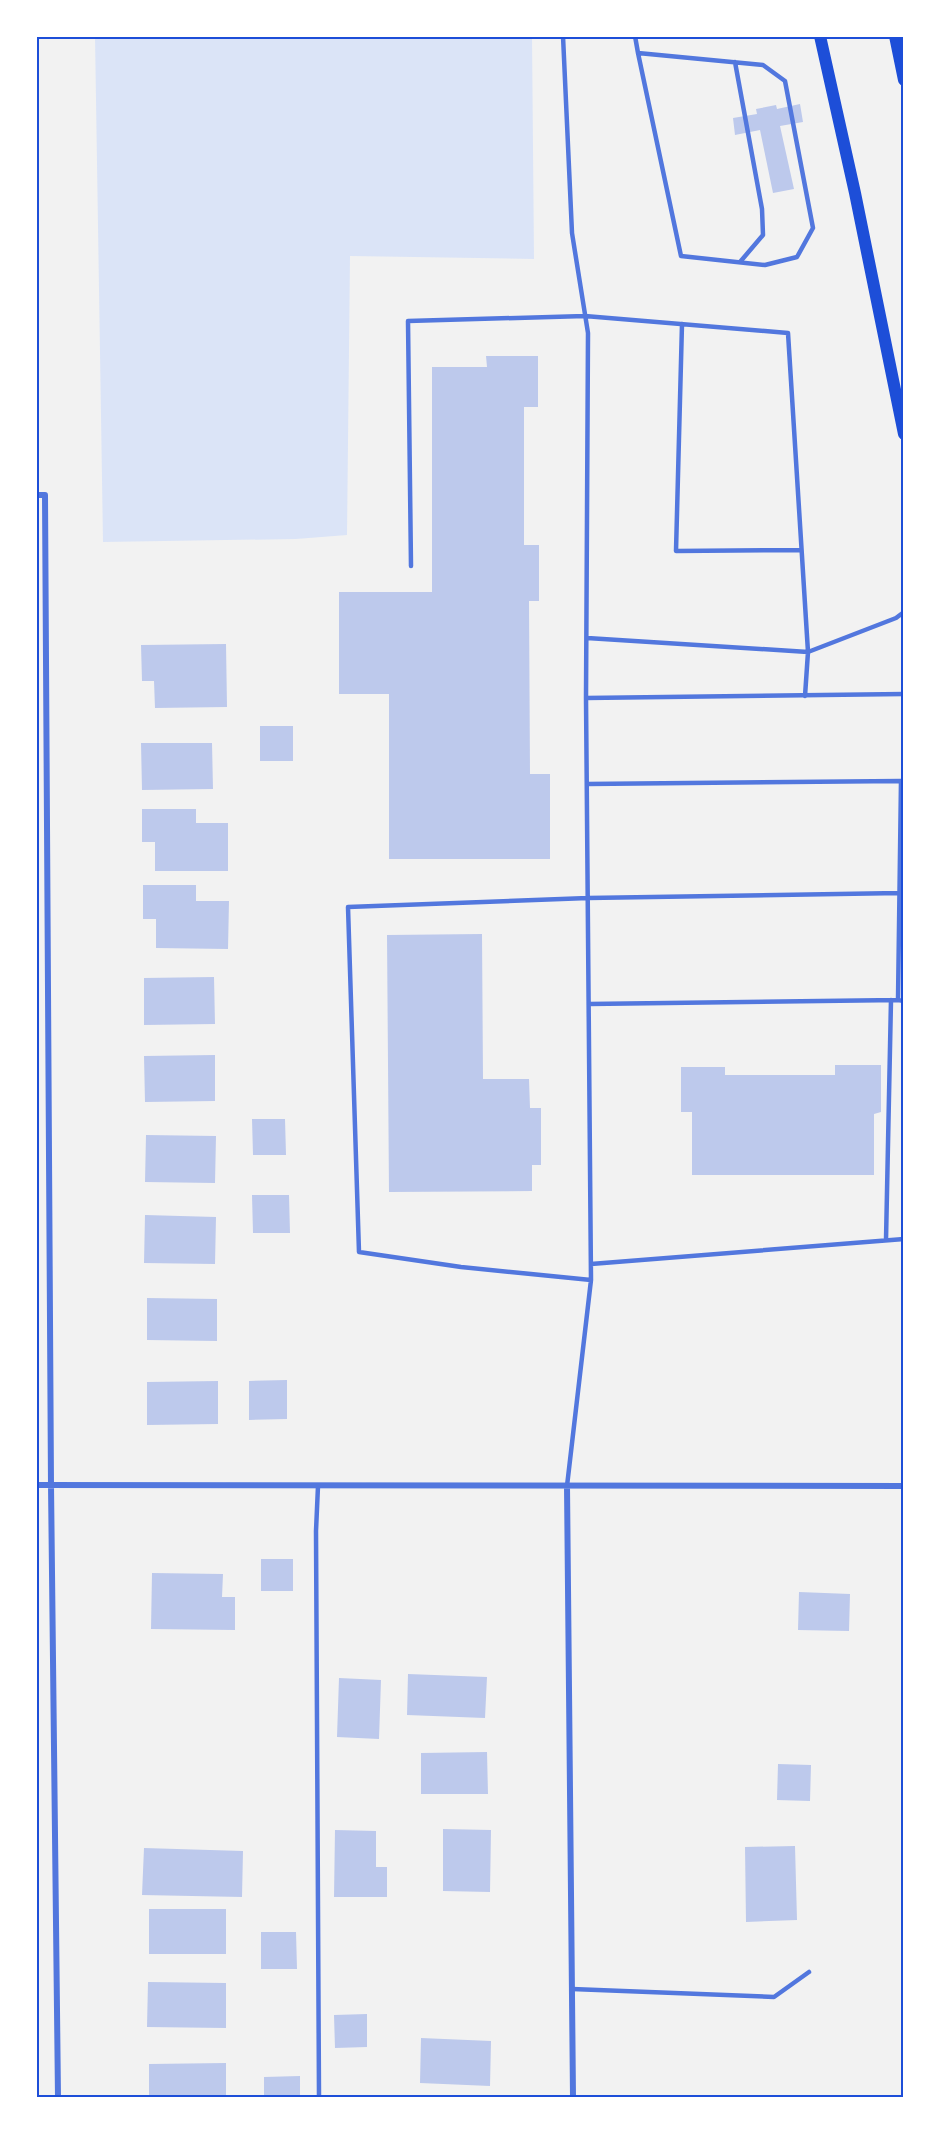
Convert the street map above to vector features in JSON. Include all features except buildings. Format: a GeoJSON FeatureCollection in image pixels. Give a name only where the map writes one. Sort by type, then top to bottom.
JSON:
{"type":"FeatureCollection","features":[{"type":"Feature","properties":{"kind":"main road"},"geometry":{"type":"LineString","coordinates":[[820,36],[855,193],[904,434]]}},
{"type":"Feature","properties":{"kind":"main road"},"geometry":{"type":"LineString","coordinates":[[895,36],[904,80]]}},
{"type":"Feature","properties":{"kind":"street"},"geometry":{"type":"LineString","coordinates":[[36,495],[45,495],[51,1485],[58,2097]]}},
{"type":"Feature","properties":{"kind":"street"},"geometry":{"type":"LineString","coordinates":[[36,1485],[904,1486]]}},
{"type":"Feature","properties":{"kind":"street"},"geometry":{"type":"LineString","coordinates":[[567,1485],[573,2097]]}},
{"type":"Feature","properties":{"kind":"lane"},"geometry":{"type":"LineString","coordinates":[[563,36],[572,233],[588,333],[586,698],[591,1264],[567,1485]]}},
{"type":"Feature","properties":{"kind":"lane"},"geometry":{"type":"LineString","coordinates":[[634,36],[681,255],[765,264],[797,257],[813,228],[785,81],[763,65],[638,53]]}},
{"type":"Feature","properties":{"kind":"lane"},"geometry":{"type":"LineString","coordinates":[[735,62],[762,209],[762,235],[740,262]]}},
{"type":"Feature","properties":{"kind":"lane"},"geometry":{"type":"LineString","coordinates":[[411,566],[408,321],[585,316],[788,333],[808,652],[805,696]]}},
{"type":"Feature","properties":{"kind":"lane"},"geometry":{"type":"LineString","coordinates":[[682,324],[676,552],[801,550]]}},
{"type":"Feature","properties":{"kind":"lane"},"geometry":{"type":"LineString","coordinates":[[587,638],[808,652],[896,618],[904,612]]}},
{"type":"Feature","properties":{"kind":"lane"},"geometry":{"type":"LineString","coordinates":[[586,698],[904,694]]}},
{"type":"Feature","properties":{"kind":"lane"},"geometry":{"type":"LineString","coordinates":[[587,784],[901,781],[901,1001],[589,1004]]}},
{"type":"Feature","properties":{"kind":"lane"},"geometry":{"type":"LineString","coordinates":[[591,1280],[461,1267],[359,1252],[348,907],[588,897],[900,893]]}},
{"type":"Feature","properties":{"kind":"lane"},"geometry":{"type":"LineString","coordinates":[[886,1240],[891,1000]]}},
{"type":"Feature","properties":{"kind":"lane"},"geometry":{"type":"LineString","coordinates":[[591,1264],[904,1239]]}},
{"type":"Feature","properties":{"kind":"lane"},"geometry":{"type":"LineString","coordinates":[[318,1485],[316,1531],[320,2097]]}},
{"type":"Feature","properties":{"kind":"lane"},"geometry":{"type":"LineString","coordinates":[[572,1989],[774,1997],[809,1972]]}},
{"type":"Feature","properties":{"kind":"shaded area"},"geometry":{"type":"Polygon","coordinates":[[[95,36],[532,36],[534,259],[350,256],[347,535],[296,539],[103,542],[95,36]]]}}]}
